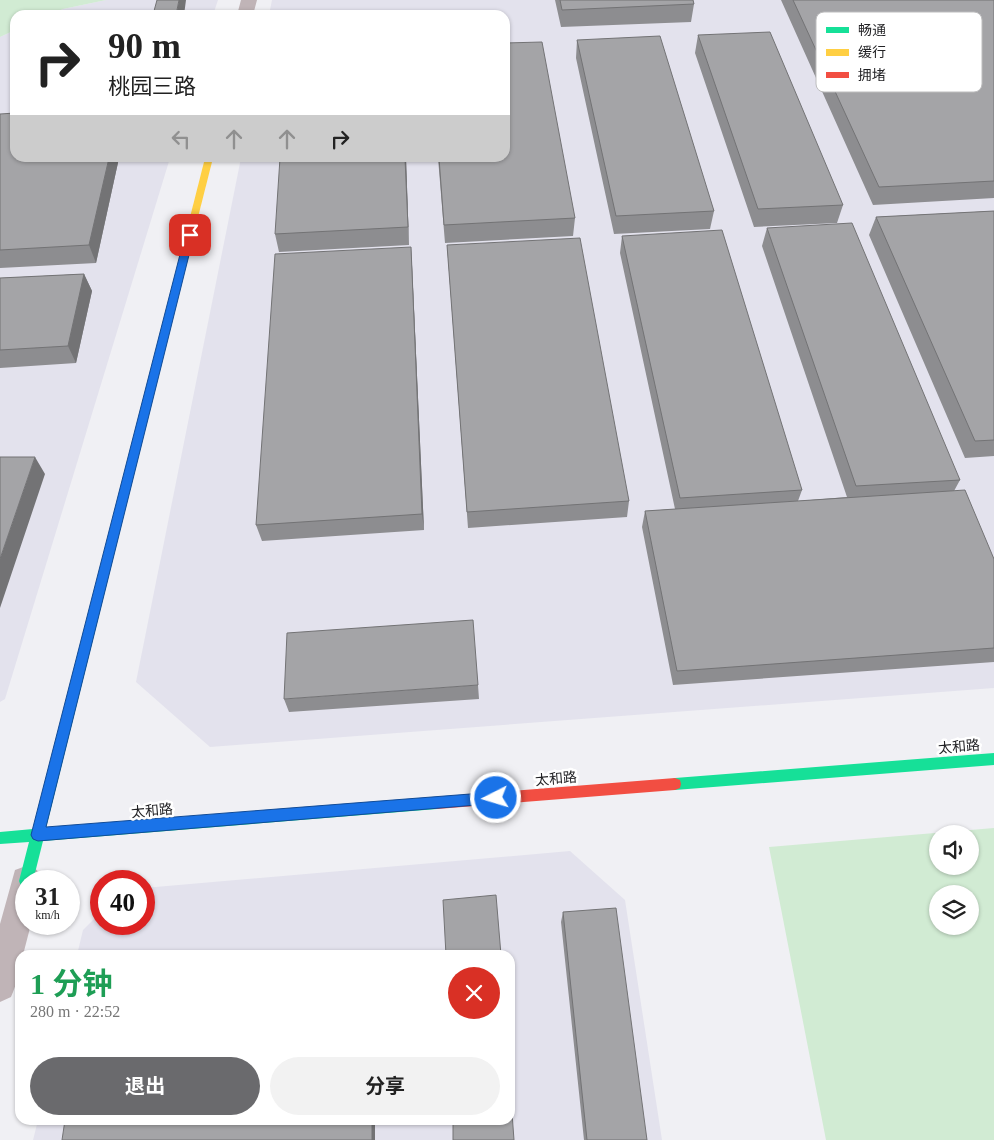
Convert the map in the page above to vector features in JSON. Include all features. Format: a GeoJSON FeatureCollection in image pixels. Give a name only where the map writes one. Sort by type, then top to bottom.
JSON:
{"type":"FeatureCollection","features":[{"type":"Feature","properties":{"kind":"street"},"geometry":{"type":"LineString","coordinates":[[29,870],[208,162]]}},
{"type":"Feature","properties":{"kind":"street","name":"太和路"},"geometry":{"type":"LineString","coordinates":[[0,838],[994,759]]}},
{"type":"Feature","properties":{"kind":"street"},"geometry":{"type":"LineString","coordinates":[[0,986],[15,925]]}},
{"type":"Feature","properties":{"kind":"shaded area"},"geometry":{"type":"Polygon","coordinates":[[[106,0],[218,0],[215,10],[61,10],[106,0]]]}},
{"type":"Feature","properties":{"kind":"shaded area"},"geometry":{"type":"Polygon","coordinates":[[[272,0],[994,0],[994,688],[210,747],[136,682],[240,162],[510,162],[510,10],[270,10],[272,0]]]}},
{"type":"Feature","properties":{"kind":"shaded area"},"geometry":{"type":"Polygon","coordinates":[[[10,32],[10,162],[169,162],[5,699],[0,702],[0,37],[10,32]]]}},
{"type":"Feature","properties":{"kind":"shaded area"},"geometry":{"type":"Polygon","coordinates":[[[570,851],[625,900],[662,1140],[33,1140],[37,1125],[515,1125],[515,950],[78,950],[83,930],[90,923],[90,935],[155,935],[155,887],[570,851]]]}},
{"type":"Feature","properties":{"kind":"green space"},"geometry":{"type":"Polygon","coordinates":[[[0,0],[106,0],[61,10],[10,10],[10,32],[0,37],[0,0]]]}},
{"type":"Feature","properties":{"kind":"green space"},"geometry":{"type":"Polygon","coordinates":[[[994,828],[994,1140],[826,1140],[769,847],[929,833],[929,875],[979,875],[979,829],[994,828]]]}},
{"type":"Feature","properties":{"kind":"building"},"geometry":{"type":"Polygon","coordinates":[[[157,0],[179,0],[177,10],[154,10],[157,0]]]}},
{"type":"Feature","properties":{"kind":"building"},"geometry":{"type":"Polygon","coordinates":[[[560,0],[693,0],[694,4],[562,10],[560,0]]]}},
{"type":"Feature","properties":{"kind":"building"},"geometry":{"type":"Polygon","coordinates":[[[793,0],[994,0],[994,181],[879,187],[835,92],[982,92],[982,12],[816,12],[816,50],[793,0]]]}},
{"type":"Feature","properties":{"kind":"building"},"geometry":{"type":"Polygon","coordinates":[[[770,32],[843,205],[758,209],[698,35],[770,32]]]}},
{"type":"Feature","properties":{"kind":"building"},"geometry":{"type":"Polygon","coordinates":[[[660,36],[714,211],[616,216],[577,40],[660,36]]]}},
{"type":"Feature","properties":{"kind":"building"},"geometry":{"type":"Polygon","coordinates":[[[542,42],[575,218],[444,225],[439,162],[510,162],[510,43],[542,42]]]}},
{"type":"Feature","properties":{"kind":"building"},"geometry":{"type":"Polygon","coordinates":[[[10,113],[10,162],[108,162],[89,245],[0,250],[0,114],[10,113]]]}},
{"type":"Feature","properties":{"kind":"building"},"geometry":{"type":"Polygon","coordinates":[[[280,162],[405,162],[408,227],[275,234],[280,162]]]}},
{"type":"Feature","properties":{"kind":"building"},"geometry":{"type":"Polygon","coordinates":[[[994,211],[994,440],[975,441],[876,217],[994,211]]]}},
{"type":"Feature","properties":{"kind":"building"},"geometry":{"type":"Polygon","coordinates":[[[852,223],[960,480],[856,486],[767,228],[852,223]]]}},
{"type":"Feature","properties":{"kind":"building"},"geometry":{"type":"Polygon","coordinates":[[[722,230],[802,490],[680,498],[622,236],[722,230]]]}},
{"type":"Feature","properties":{"kind":"building"},"geometry":{"type":"Polygon","coordinates":[[[580,238],[629,501],[467,512],[447,245],[580,238]]]}},
{"type":"Feature","properties":{"kind":"building"},"geometry":{"type":"Polygon","coordinates":[[[411,247],[422,514],[256,525],[275,254],[411,247]]]}},
{"type":"Feature","properties":{"kind":"building"},"geometry":{"type":"Polygon","coordinates":[[[84,274],[68,346],[0,350],[0,278],[84,274]]]}},
{"type":"Feature","properties":{"kind":"building"},"geometry":{"type":"Polygon","coordinates":[[[0,457],[35,457],[0,559],[0,457]]]}},
{"type":"Feature","properties":{"kind":"building"},"geometry":{"type":"Polygon","coordinates":[[[965,490],[994,559],[994,648],[677,671],[645,511],[965,490]]]}},
{"type":"Feature","properties":{"kind":"building"},"geometry":{"type":"Polygon","coordinates":[[[473,620],[478,685],[284,699],[287,633],[473,620]]]}},
{"type":"Feature","properties":{"kind":"building"},"geometry":{"type":"Polygon","coordinates":[[[496,895],[501,950],[446,950],[443,900],[496,895]]]}},
{"type":"Feature","properties":{"kind":"building"},"geometry":{"type":"Polygon","coordinates":[[[616,908],[647,1140],[587,1140],[563,912],[616,908]]]}},
{"type":"Feature","properties":{"kind":"building"},"geometry":{"type":"Polygon","coordinates":[[[64,1125],[372,1125],[372,1140],[62,1140],[64,1125]]]}},
{"type":"Feature","properties":{"kind":"building"},"geometry":{"type":"Polygon","coordinates":[[[453,1125],[513,1125],[514,1140],[453,1140],[453,1125]]]}},
{"type":"Feature","properties":{"kind":"traffic: fast"},"geometry":{"type":"LineString","coordinates":[[29,870],[190,233]]}},
{"type":"Feature","properties":{"kind":"traffic: fast"},"geometry":{"type":"LineString","coordinates":[[675,784],[994,759]]}},
{"type":"Feature","properties":{"kind":"traffic: fast"},"geometry":{"type":"LineString","coordinates":[[0,838],[437,803]]}},
{"type":"Feature","properties":{"kind":"traffic: slow"},"geometry":{"type":"LineString","coordinates":[[190,233],[208,162]]}},
{"type":"Feature","properties":{"kind":"traffic: jam"},"geometry":{"type":"LineString","coordinates":[[437,803],[675,784]]}},
{"type":"Feature","properties":{"kind":"route"},"geometry":{"type":"LineString","coordinates":[[190,235],[38,835],[496,798]]}}]}
